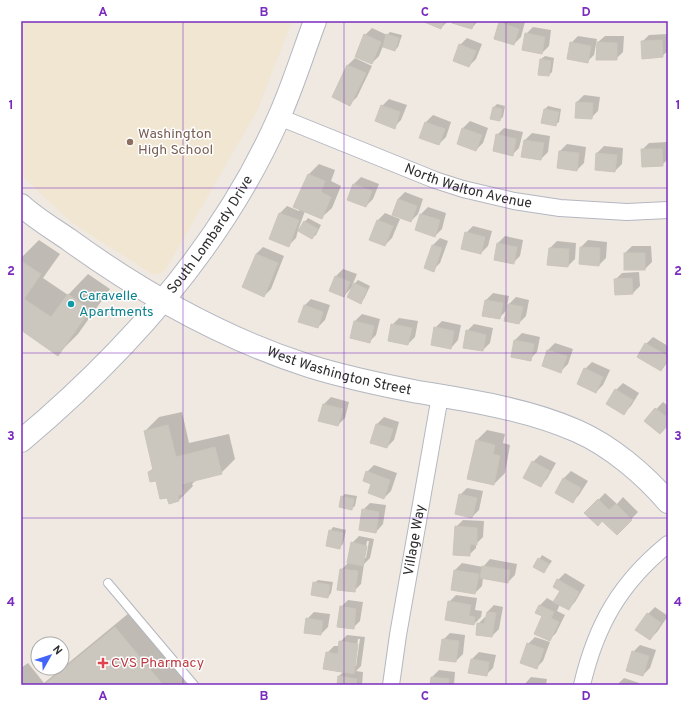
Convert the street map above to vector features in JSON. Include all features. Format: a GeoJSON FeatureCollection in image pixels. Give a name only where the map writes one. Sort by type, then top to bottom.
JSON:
{"type":"FeatureCollection","features":[{"type":"Feature","properties":{"kind":"street","name":"South Lombardy Drive"},"geometry":{"type":"LineString","coordinates":[[21,441],[90,380],[130,339],[163,301],[204,248],[236,198],[279,117],[316,21]]}},
{"type":"Feature","properties":{"kind":"street","name":"North Walton Avenue"},"geometry":{"type":"LineString","coordinates":[[279,117],[463,190],[514,201],[560,208],[627,212],[668,210]]}},
{"type":"Feature","properties":{"kind":"street","name":"West Washington Street"},"geometry":{"type":"LineString","coordinates":[[21,205],[98,262],[163,301],[241,341],[336,374],[440,396],[519,410],[550,420],[579,432],[612,451],[638,471],[668,502]]}},
{"type":"Feature","properties":{"kind":"street","name":"Village Way"},"geometry":{"type":"LineString","coordinates":[[391,685],[398,635],[440,396]]}},
{"type":"Feature","properties":{"kind":"street"},"geometry":{"type":"LineString","coordinates":[[582,685],[587,663],[597,633],[612,607],[627,584],[652,557],[668,544]]}},
{"type":"Feature","properties":{"kind":"lane"},"geometry":{"type":"LineString","coordinates":[[108,583],[194,685]]}},
{"type":"Feature","properties":{"kind":"shaded area","name":"Washington High School"},"geometry":{"type":"Polygon","coordinates":[[[21,21],[292,21],[258,109],[166,269],[159,274],[152,274],[71,222],[21,175],[21,21]]]}},
{"type":"Feature","properties":{"kind":"building"},"geometry":{"type":"Polygon","coordinates":[[[422,21],[444,21],[441,29],[422,21]]]}},
{"type":"Feature","properties":{"kind":"building"},"geometry":{"type":"Polygon","coordinates":[[[453,21],[474,21],[472,29],[452,23],[453,21]]]}},
{"type":"Feature","properties":{"kind":"building"},"geometry":{"type":"Polygon","coordinates":[[[499,22],[519,29],[514,45],[494,39],[499,22]]]}},
{"type":"Feature","properties":{"kind":"building"},"geometry":{"type":"Polygon","coordinates":[[[525,33],[545,37],[542,54],[522,50],[525,33]]]}},
{"type":"Feature","properties":{"kind":"building"},"geometry":{"type":"Polygon","coordinates":[[[364,34],[381,42],[372,64],[355,57],[364,34]]]}},
{"type":"Feature","properties":{"kind":"building"},"geometry":{"type":"Polygon","coordinates":[[[386,34],[399,38],[395,51],[383,47],[386,34]]]}},
{"type":"Feature","properties":{"kind":"building"},"geometry":{"type":"Polygon","coordinates":[[[662,40],[663,57],[642,59],[641,41],[662,40]]]}},
{"type":"Feature","properties":{"kind":"building"},"geometry":{"type":"Polygon","coordinates":[[[570,42],[591,46],[588,63],[567,59],[570,42]]]}},
{"type":"Feature","properties":{"kind":"building"},"geometry":{"type":"Polygon","coordinates":[[[597,42],[617,43],[617,60],[596,60],[597,42]]]}},
{"type":"Feature","properties":{"kind":"building"},"geometry":{"type":"Polygon","coordinates":[[[459,44],[476,51],[469,67],[453,61],[459,44]]]}},
{"type":"Feature","properties":{"kind":"building"},"geometry":{"type":"Polygon","coordinates":[[[540,59],[551,61],[549,76],[538,75],[540,59]]]}},
{"type":"Feature","properties":{"kind":"building"},"geometry":{"type":"Polygon","coordinates":[[[347,65],[366,73],[350,106],[332,97],[347,65]]]}},
{"type":"Feature","properties":{"kind":"building"},"geometry":{"type":"Polygon","coordinates":[[[576,102],[593,103],[592,119],[575,118],[576,102]]]}},
{"type":"Feature","properties":{"kind":"building"},"geometry":{"type":"Polygon","coordinates":[[[381,105],[400,112],[395,129],[375,121],[381,105]]]}},
{"type":"Feature","properties":{"kind":"building"},"geometry":{"type":"Polygon","coordinates":[[[493,107],[502,109],[500,121],[490,119],[493,107]]]}},
{"type":"Feature","properties":{"kind":"building"},"geometry":{"type":"Polygon","coordinates":[[[544,109],[559,112],[556,126],[541,123],[544,109]]]}},
{"type":"Feature","properties":{"kind":"building"},"geometry":{"type":"Polygon","coordinates":[[[425,122],[445,129],[439,145],[419,138],[425,122]]]}},
{"type":"Feature","properties":{"kind":"building"},"geometry":{"type":"Polygon","coordinates":[[[462,128],[482,135],[476,151],[457,144],[462,128]]]}},
{"type":"Feature","properties":{"kind":"building"},"geometry":{"type":"Polygon","coordinates":[[[496,134],[516,139],[513,156],[493,151],[496,134]]]}},
{"type":"Feature","properties":{"kind":"building"},"geometry":{"type":"Polygon","coordinates":[[[524,140],[544,143],[541,160],[521,157],[524,140]]]}},
{"type":"Feature","properties":{"kind":"building"},"geometry":{"type":"Polygon","coordinates":[[[641,149],[662,149],[663,166],[642,167],[641,149]]]}},
{"type":"Feature","properties":{"kind":"building"},"geometry":{"type":"Polygon","coordinates":[[[559,151],[579,153],[577,171],[557,168],[559,151]]]}},
{"type":"Feature","properties":{"kind":"building"},"geometry":{"type":"Polygon","coordinates":[[[596,153],[617,155],[615,172],[595,170],[596,153]]]}},
{"type":"Feature","properties":{"kind":"building"},"geometry":{"type":"Polygon","coordinates":[[[308,174],[325,181],[321,192],[331,197],[322,219],[293,207],[308,174]]]}},
{"type":"Feature","properties":{"kind":"building"},"geometry":{"type":"Polygon","coordinates":[[[353,184],[372,191],[366,207],[347,200],[353,184]]]}},
{"type":"Feature","properties":{"kind":"building"},"geometry":{"type":"Polygon","coordinates":[[[398,199],[417,206],[411,222],[392,215],[398,199]]]}},
{"type":"Feature","properties":{"kind":"building"},"geometry":{"type":"Polygon","coordinates":[[[279,213],[299,220],[289,247],[269,239],[279,213]]]}},
{"type":"Feature","properties":{"kind":"building"},"geometry":{"type":"Polygon","coordinates":[[[420,214],[440,220],[435,237],[415,230],[420,214]]]}},
{"type":"Feature","properties":{"kind":"building"},"geometry":{"type":"Polygon","coordinates":[[[377,220],[393,226],[385,246],[369,240],[377,220]]]}},
{"type":"Feature","properties":{"kind":"building"},"geometry":{"type":"Polygon","coordinates":[[[304,221],[318,229],[312,239],[298,231],[304,221]]]}},
{"type":"Feature","properties":{"kind":"building"},"geometry":{"type":"Polygon","coordinates":[[[465,232],[485,237],[481,254],[461,249],[465,232]]]}},
{"type":"Feature","properties":{"kind":"building"},"geometry":{"type":"Polygon","coordinates":[[[497,243],[517,247],[514,264],[494,260],[497,243]]]}},
{"type":"Feature","properties":{"kind":"building"},"geometry":{"type":"Polygon","coordinates":[[[432,245],[442,248],[434,272],[424,268],[432,245]]]}},
{"type":"Feature","properties":{"kind":"building"},"geometry":{"type":"Polygon","coordinates":[[[580,247],[600,248],[599,266],[579,264],[580,247]]]}},
{"type":"Feature","properties":{"kind":"building"},"geometry":{"type":"Polygon","coordinates":[[[549,248],[569,249],[568,267],[547,265],[549,248]]]}},
{"type":"Feature","properties":{"kind":"building"},"geometry":{"type":"Polygon","coordinates":[[[624,253],[645,253],[645,270],[624,270],[624,253]]]}},
{"type":"Feature","properties":{"kind":"building"},"geometry":{"type":"Polygon","coordinates":[[[256,254],[278,263],[264,297],[242,287],[256,254]]]}},
{"type":"Feature","properties":{"kind":"building","name":"Caravelle Apartments"},"geometry":{"type":"Polygon","coordinates":[[[21,261],[41,274],[24,299],[51,317],[68,294],[90,310],[58,356],[21,330],[21,261]]]}},
{"type":"Feature","properties":{"kind":"building"},"geometry":{"type":"Polygon","coordinates":[[[335,276],[350,282],[344,297],[329,291],[335,276]]]}},
{"type":"Feature","properties":{"kind":"building"},"geometry":{"type":"Polygon","coordinates":[[[632,278],[633,294],[615,295],[614,279],[632,278]]]}},
{"type":"Feature","properties":{"kind":"building"},"geometry":{"type":"Polygon","coordinates":[[[354,283],[367,289],[361,304],[347,297],[354,283]]]}},
{"type":"Feature","properties":{"kind":"building"},"geometry":{"type":"Polygon","coordinates":[[[485,300],[503,303],[500,319],[482,316],[485,300]]]}},
{"type":"Feature","properties":{"kind":"building"},"geometry":{"type":"Polygon","coordinates":[[[508,304],[523,307],[519,324],[504,321],[508,304]]]}},
{"type":"Feature","properties":{"kind":"building"},"geometry":{"type":"Polygon","coordinates":[[[304,305],[323,312],[318,328],[298,322],[304,305]]]}},
{"type":"Feature","properties":{"kind":"building"},"geometry":{"type":"Polygon","coordinates":[[[354,321],[374,326],[370,343],[350,338],[354,321]]]}},
{"type":"Feature","properties":{"kind":"building"},"geometry":{"type":"Polygon","coordinates":[[[391,324],[412,328],[408,345],[388,341],[391,324]]]}},
{"type":"Feature","properties":{"kind":"building"},"geometry":{"type":"Polygon","coordinates":[[[434,327],[454,331],[451,349],[431,345],[434,327]]]}},
{"type":"Feature","properties":{"kind":"building"},"geometry":{"type":"Polygon","coordinates":[[[466,330],[486,335],[483,351],[463,348],[466,330]]]}},
{"type":"Feature","properties":{"kind":"building"},"geometry":{"type":"Polygon","coordinates":[[[514,340],[534,344],[531,361],[511,357],[514,340]]]}},
{"type":"Feature","properties":{"kind":"building"},"geometry":{"type":"Polygon","coordinates":[[[645,343],[668,356],[668,359],[661,371],[637,357],[645,343]]]}},
{"type":"Feature","properties":{"kind":"building"},"geometry":{"type":"Polygon","coordinates":[[[547,350],[567,356],[561,373],[542,366],[547,350]]]}},
{"type":"Feature","properties":{"kind":"building"},"geometry":{"type":"Polygon","coordinates":[[[584,368],[603,377],[596,393],[577,384],[584,368]]]}},
{"type":"Feature","properties":{"kind":"building"},"geometry":{"type":"Polygon","coordinates":[[[615,389],[633,400],[624,415],[606,404],[615,389]]]}},
{"type":"Feature","properties":{"kind":"building"},"geometry":{"type":"Polygon","coordinates":[[[323,404],[343,409],[338,426],[318,421],[323,404]]]}},
{"type":"Feature","properties":{"kind":"building"},"geometry":{"type":"Polygon","coordinates":[[[655,408],[668,418],[668,425],[660,434],[644,421],[655,408]]]}},
{"type":"Feature","properties":{"kind":"building"},"geometry":{"type":"Polygon","coordinates":[[[376,424],[393,429],[387,448],[370,443],[376,424]]]}},
{"type":"Feature","properties":{"kind":"building"},"geometry":{"type":"Polygon","coordinates":[[[168,425],[176,457],[215,447],[222,474],[182,484],[184,494],[178,495],[179,501],[169,504],[167,498],[160,499],[156,481],[150,482],[148,472],[153,470],[144,431],[168,425]]]}},
{"type":"Feature","properties":{"kind":"building"},"geometry":{"type":"Polygon","coordinates":[[[476,440],[495,445],[493,454],[500,456],[494,485],[467,479],[476,440]]]}},
{"type":"Feature","properties":{"kind":"building"},"geometry":{"type":"Polygon","coordinates":[[[532,461],[550,471],[541,487],[523,478],[532,461]]]}},
{"type":"Feature","properties":{"kind":"building"},"geometry":{"type":"Polygon","coordinates":[[[366,471],[390,480],[384,499],[368,493],[371,484],[363,481],[366,471]]]}},
{"type":"Feature","properties":{"kind":"building"},"geometry":{"type":"Polygon","coordinates":[[[563,478],[581,488],[573,503],[555,493],[563,478]]]}},
{"type":"Feature","properties":{"kind":"building"},"geometry":{"type":"Polygon","coordinates":[[[459,494],[477,498],[472,518],[455,514],[459,494]]]}},
{"type":"Feature","properties":{"kind":"building"},"geometry":{"type":"Polygon","coordinates":[[[341,496],[354,499],[352,510],[339,507],[341,496]]]}},
{"type":"Feature","properties":{"kind":"building"},"geometry":{"type":"Polygon","coordinates":[[[598,499],[609,510],[616,504],[632,520],[617,535],[602,521],[598,526],[584,513],[598,499]]]}},
{"type":"Feature","properties":{"kind":"building"},"geometry":{"type":"Polygon","coordinates":[[[362,509],[379,512],[376,533],[359,530],[362,509]]]}},
{"type":"Feature","properties":{"kind":"building"},"geometry":{"type":"Polygon","coordinates":[[[455,526],[477,528],[477,545],[470,544],[470,556],[453,555],[455,526]]]}},
{"type":"Feature","properties":{"kind":"building"},"geometry":{"type":"Polygon","coordinates":[[[329,530],[343,533],[340,549],[326,546],[329,530]]]}},
{"type":"Feature","properties":{"kind":"building"},"geometry":{"type":"Polygon","coordinates":[[[351,542],[367,546],[363,566],[347,563],[351,542]]]}},
{"type":"Feature","properties":{"kind":"building"},"geometry":{"type":"Polygon","coordinates":[[[538,558],[549,564],[544,573],[533,567],[538,558]]]}},
{"type":"Feature","properties":{"kind":"building"},"geometry":{"type":"Polygon","coordinates":[[[482,566],[510,570],[508,583],[480,578],[482,566]]]}},
{"type":"Feature","properties":{"kind":"building"},"geometry":{"type":"Polygon","coordinates":[[[340,569],[358,571],[355,592],[337,590],[340,569]]]}},
{"type":"Feature","properties":{"kind":"building"},"geometry":{"type":"Polygon","coordinates":[[[454,570],[479,574],[475,594],[451,590],[454,570]]]}},
{"type":"Feature","properties":{"kind":"building"},"geometry":{"type":"Polygon","coordinates":[[[557,579],[579,592],[569,610],[553,602],[560,591],[553,587],[557,579]]]}},
{"type":"Feature","properties":{"kind":"building"},"geometry":{"type":"Polygon","coordinates":[[[313,582],[330,585],[328,598],[311,595],[313,582]]]}},
{"type":"Feature","properties":{"kind":"building"},"geometry":{"type":"Polygon","coordinates":[[[448,601],[471,605],[469,616],[475,617],[474,625],[445,620],[448,601]]]}},
{"type":"Feature","properties":{"kind":"building"},"geometry":{"type":"Polygon","coordinates":[[[539,605],[554,612],[551,618],[559,622],[550,641],[534,634],[542,616],[535,613],[539,605]]]}},
{"type":"Feature","properties":{"kind":"building"},"geometry":{"type":"Polygon","coordinates":[[[340,606],[356,609],[354,629],[337,627],[340,606]]]}},
{"type":"Feature","properties":{"kind":"building"},"geometry":{"type":"Polygon","coordinates":[[[487,612],[496,613],[492,637],[476,635],[477,623],[484,624],[487,612]]]}},
{"type":"Feature","properties":{"kind":"building"},"geometry":{"type":"Polygon","coordinates":[[[647,613],[661,623],[650,640],[635,630],[647,613]]]}},
{"type":"Feature","properties":{"kind":"building"},"geometry":{"type":"Polygon","coordinates":[[[306,618],[323,621],[321,635],[304,633],[306,618]]]}},
{"type":"Feature","properties":{"kind":"building"},"geometry":{"type":"Polygon","coordinates":[[[115,627],[163,685],[44,685],[55,676],[70,676],[70,664],[115,627]]]}},
{"type":"Feature","properties":{"kind":"building"},"geometry":{"type":"Polygon","coordinates":[[[442,639],[459,641],[456,662],[439,660],[442,639]]]}},
{"type":"Feature","properties":{"kind":"building"},"geometry":{"type":"Polygon","coordinates":[[[339,641],[358,644],[354,674],[323,669],[326,652],[338,654],[339,641]]]}},
{"type":"Feature","properties":{"kind":"building"},"geometry":{"type":"Polygon","coordinates":[[[527,643],[544,649],[537,669],[520,663],[527,643]]]}},
{"type":"Feature","properties":{"kind":"building"},"geometry":{"type":"Polygon","coordinates":[[[632,651],[649,656],[643,676],[626,671],[632,651]]]}},
{"type":"Feature","properties":{"kind":"building"},"geometry":{"type":"Polygon","coordinates":[[[471,659],[489,662],[487,676],[468,673],[471,659]]]}},
{"type":"Feature","properties":{"kind":"building"},"geometry":{"type":"Polygon","coordinates":[[[338,676],[357,679],[356,685],[337,685],[338,676]]]}},
{"type":"Feature","properties":{"kind":"building"},"geometry":{"type":"Polygon","coordinates":[[[431,677],[449,679],[448,685],[430,685],[431,677]]]}},
{"type":"Feature","properties":{"kind":"place","name":"Washington High School"},"geometry":{"type":"Point","coordinates":[130,142]}},
{"type":"Feature","properties":{"kind":"place","name":"Caravelle Apartments"},"geometry":{"type":"Point","coordinates":[71,304]}},
{"type":"Feature","properties":{"kind":"place","name":"CVS Pharmacy"},"geometry":{"type":"Point","coordinates":[103,663]}}]}
